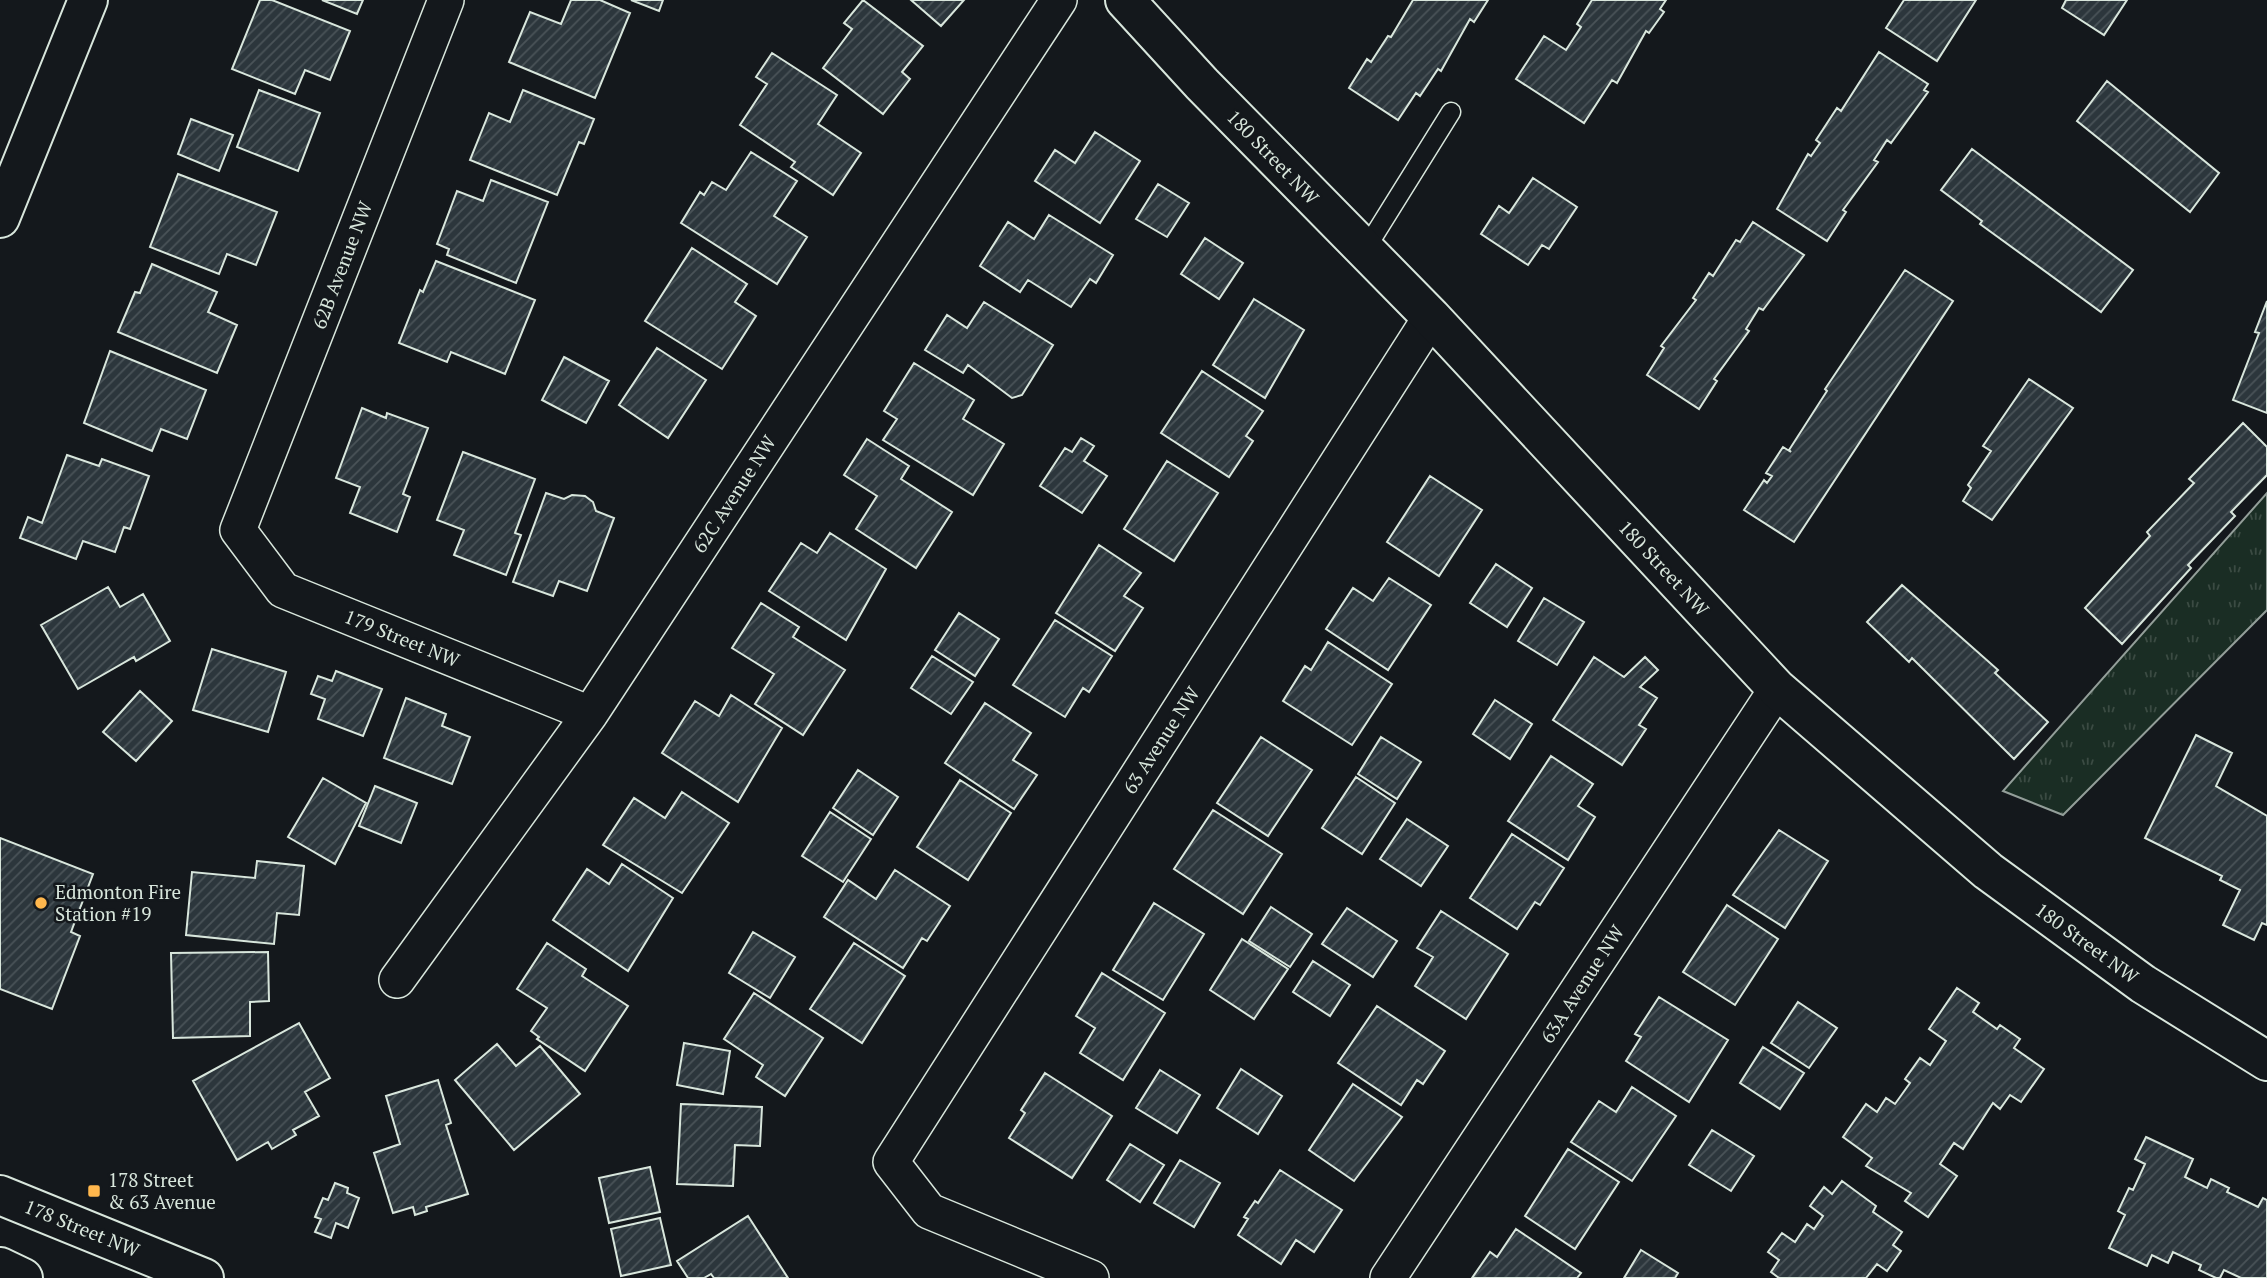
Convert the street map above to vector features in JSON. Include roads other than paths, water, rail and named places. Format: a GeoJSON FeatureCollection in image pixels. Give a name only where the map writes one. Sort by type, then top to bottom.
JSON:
{"type":"FeatureCollection","features":[{"type":"Feature","properties":{"kind":"street"},"geometry":{"type":"LineString","coordinates":[[0,218],[88,0]]}},
{"type":"Feature","properties":{"kind":"street","name":"62B Avenue NW"},"geometry":{"type":"LineString","coordinates":[[238,530],[446,0]]}},
{"type":"Feature","properties":{"kind":"street","name":"62C Avenue NW"},"geometry":{"type":"LineString","coordinates":[[397,980],[590,714],[1059,0]]}},
{"type":"Feature","properties":{"kind":"street","name":"180 Street NW"},"geometry":{"type":"LineString","coordinates":[[1125,0],[1202,84],[1431,317],[1777,689],[1988,871],[2143,984],[2267,1061]]}},
{"type":"Feature","properties":{"kind":"street","name":"63 Avenue NW"},"geometry":{"type":"LineString","coordinates":[[1091,1278],[929,1211],[891,1162],[1431,317]]}},
{"type":"Feature","properties":{"kind":"street","name":"179 Street NW"},"geometry":{"type":"LineString","coordinates":[[238,530],[283,590],[590,714]]}},
{"type":"Feature","properties":{"kind":"street","name":"63A Avenue NW"},"geometry":{"type":"LineString","coordinates":[[1388,1278],[1777,689]]}},
{"type":"Feature","properties":{"kind":"street","name":"178 Street NW"},"geometry":{"type":"LineString","coordinates":[[0,1195],[204,1278]]}},
{"type":"Feature","properties":{"kind":"street"},"geometry":{"type":"LineString","coordinates":[[0,1267],[23,1278]]}},
{"type":"Feature","properties":{"kind":"lane"},"geometry":{"type":"LineString","coordinates":[[1365,250],[1451,112]]}},
{"type":"Feature","properties":{"kind":"place","name":"Edmonton Fire Station #19"},"geometry":{"type":"Point","coordinates":[41,903]}},
{"type":"Feature","properties":{"kind":"place","name":"178 Street & 63 Avenue"},"geometry":{"type":"Point","coordinates":[94,1191]}}]}
